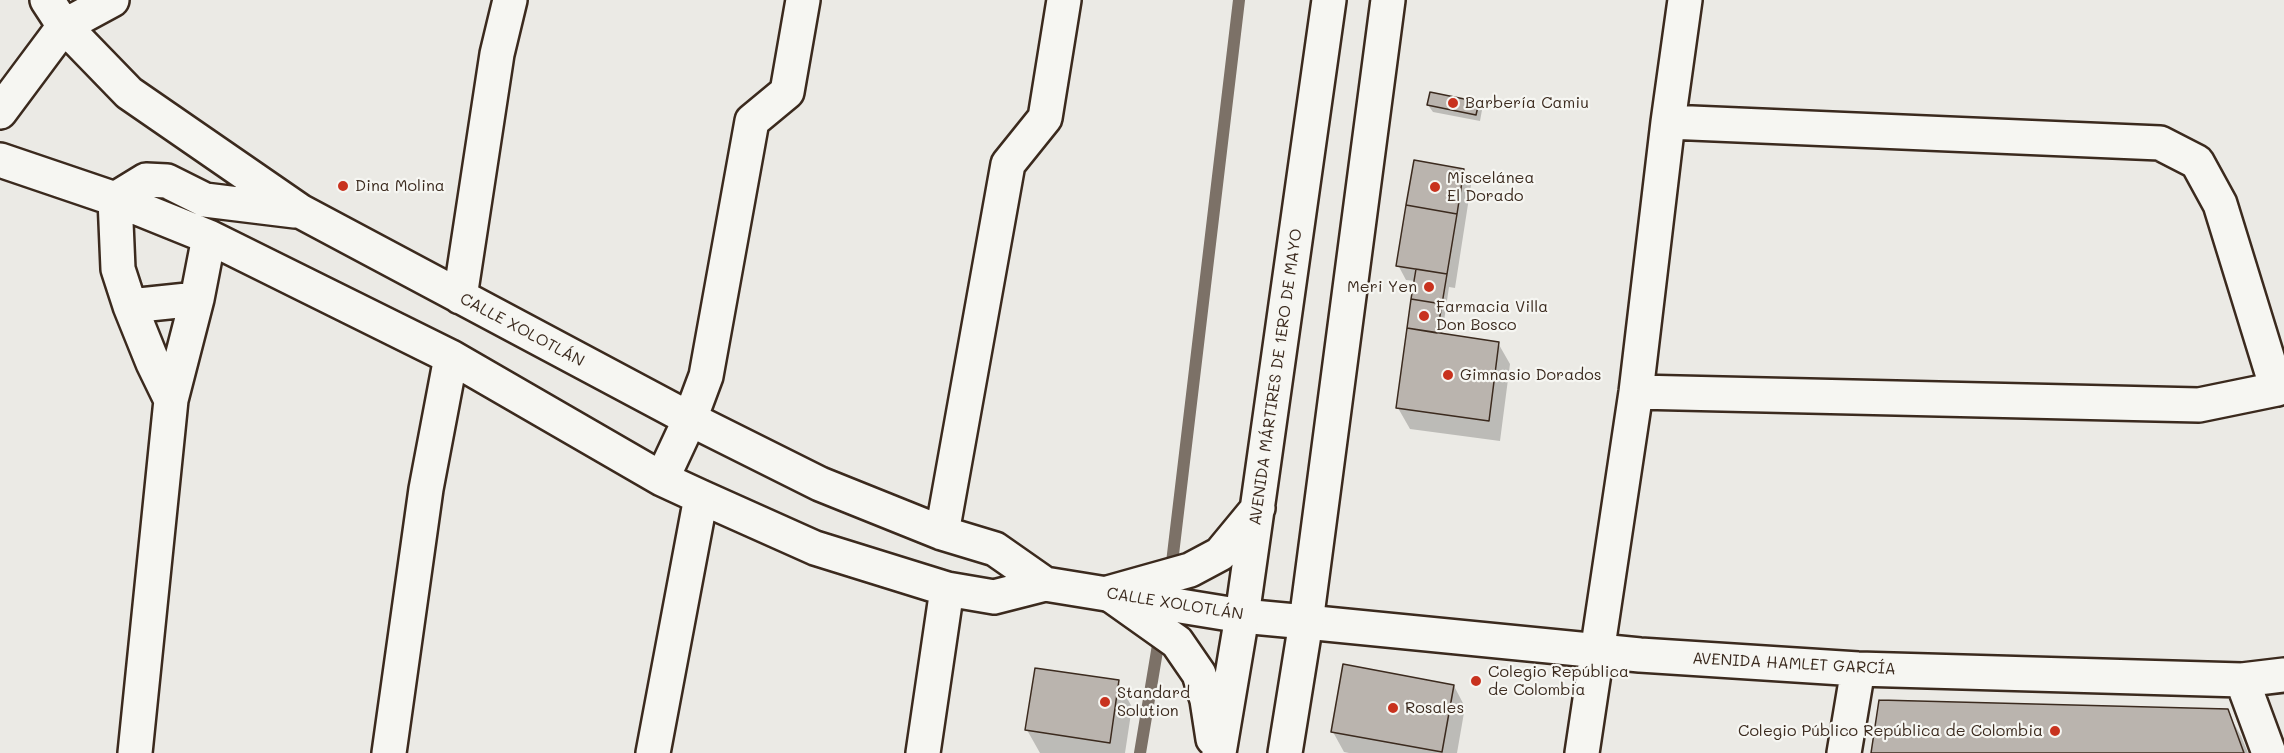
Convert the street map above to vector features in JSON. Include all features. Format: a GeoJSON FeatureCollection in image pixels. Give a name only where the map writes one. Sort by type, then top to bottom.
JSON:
{"type":"FeatureCollection","features":[{"type":"Feature","properties":{"kind":"street"},"geometry":{"type":"LineString","coordinates":[[0,112],[56,13],[112,0]]}},
{"type":"Feature","properties":{"kind":"street"},"geometry":{"type":"LineString","coordinates":[[460,297],[497,54],[510,0]]}},
{"type":"Feature","properties":{"kind":"street"},"geometry":{"type":"LineString","coordinates":[[662,479],[690,419],[706,376],[752,121],[787,92],[803,0]]}},
{"type":"Feature","properties":{"kind":"street"},"geometry":{"type":"LineString","coordinates":[[942,533],[1008,164],[1045,118],[1064,0]]}},
{"type":"Feature","properties":{"kind":"street","name":"AVENIDA MÁRTIRES DE 1ERO DE MAYO"},"geometry":{"type":"LineString","coordinates":[[1217,753],[1242,616],[1329,0]]}},
{"type":"Feature","properties":{"kind":"street"},"geometry":{"type":"LineString","coordinates":[[1285,753],[1305,622],[1388,0]]}},
{"type":"Feature","properties":{"kind":"street"},"geometry":{"type":"LineString","coordinates":[[1582,753],[1636,392],[1685,0]]}},
{"type":"Feature","properties":{"kind":"street","name":"CALLE XOLOTLÁN"},"geometry":{"type":"LineString","coordinates":[[56,13],[129,93],[300,211],[690,419],[820,484],[942,533],[995,549],[1045,584]]}},
{"type":"Feature","properties":{"kind":"street"},"geometry":{"type":"LineString","coordinates":[[1636,392],[2199,405],[2281,388],[2220,204],[2196,162],[2160,143],[1668,122]]}},
{"type":"Feature","properties":{"kind":"street","name":"CALLE XOLOTLÁN"},"geometry":{"type":"LineString","coordinates":[[0,160],[115,199],[208,237],[451,357],[662,479],[815,548],[947,590],[994,597],[1045,584],[1242,616],[1305,622]]}},
{"type":"Feature","properties":{"kind":"street"},"geometry":{"type":"LineString","coordinates":[[171,400],[153,363],[118,269],[115,199],[146,180],[167,181],[205,200],[300,211]]}},
{"type":"Feature","properties":{"kind":"street"},"geometry":{"type":"LineString","coordinates":[[135,753],[171,400],[197,299],[208,237]]}},
{"type":"Feature","properties":{"kind":"street"},"geometry":{"type":"LineString","coordinates":[[130,306],[197,299]]}},
{"type":"Feature","properties":{"kind":"street"},"geometry":{"type":"LineString","coordinates":[[389,753],[426,489],[451,357]]}},
{"type":"Feature","properties":{"kind":"street"},"geometry":{"type":"LineString","coordinates":[[653,753],[701,497]]}},
{"type":"Feature","properties":{"kind":"street"},"geometry":{"type":"LineString","coordinates":[[1217,753],[1207,700],[1198,674],[1154,601],[1190,570],[1220,554],[1258,508]]}},
{"type":"Feature","properties":{"kind":"street"},"geometry":{"type":"LineString","coordinates":[[923,753],[947,590]]}},
{"type":"Feature","properties":{"kind":"street","name":"AVENIDA HAMLET GARCÍA"},"geometry":{"type":"LineString","coordinates":[[1305,622],[1596,650],[1858,669],[2242,680],[2284,675]]}},
{"type":"Feature","properties":{"kind":"street"},"geometry":{"type":"LineString","coordinates":[[1844,753],[1858,669]]}},
{"type":"Feature","properties":{"kind":"street"},"geometry":{"type":"LineString","coordinates":[[2242,680],[2269,753]]}},
{"type":"Feature","properties":{"kind":"building","name":"Barbería Camiu"},"geometry":{"type":"Polygon","coordinates":[[[1430,92],[1479,102],[1476,115],[1427,105],[1430,92]]]}},
{"type":"Feature","properties":{"kind":"building","name":"Miscelánea El Dorado"},"geometry":{"type":"Polygon","coordinates":[[[1414,160],[1464,169],[1457,214],[1406,205],[1414,160]]]}},
{"type":"Feature","properties":{"kind":"building"},"geometry":{"type":"Polygon","coordinates":[[[1406,205],[1457,214],[1447,274],[1396,266],[1406,205]]]}},
{"type":"Feature","properties":{"kind":"building","name":"Meri Yen"},"geometry":{"type":"Polygon","coordinates":[[[1416,269],[1447,274],[1442,304],[1411,299],[1416,269]]]}},
{"type":"Feature","properties":{"kind":"building","name":"Farmacia Villa Don Bosco"},"geometry":{"type":"Polygon","coordinates":[[[1411,299],[1442,304],[1437,333],[1407,328],[1411,299]]]}},
{"type":"Feature","properties":{"kind":"building","name":"Gimnasio Dorados"},"geometry":{"type":"Polygon","coordinates":[[[1407,328],[1499,342],[1489,421],[1396,408],[1407,328]]]}},
{"type":"Feature","properties":{"kind":"building","name":"Rosales"},"geometry":{"type":"Polygon","coordinates":[[[1343,664],[1454,685],[1442,752],[1331,732],[1343,664]]]}},
{"type":"Feature","properties":{"kind":"building"},"geometry":{"type":"Polygon","coordinates":[[[1035,668],[1119,680],[1110,743],[1025,730],[1035,668]]]}},
{"type":"Feature","properties":{"kind":"building","name":"Colegio Público República de Colombia"},"geometry":{"type":"Polygon","coordinates":[[[1879,700],[2228,709],[2244,753],[1871,753],[1879,700]]]}},
{"type":"Feature","properties":{"kind":"waterway"},"geometry":{"type":"LineString","coordinates":[[1171,571],[1239,0]]}},
{"type":"Feature","properties":{"kind":"waterway"},"geometry":{"type":"LineString","coordinates":[[1140,753],[1160,633]]}},
{"type":"Feature","properties":{"kind":"place","name":"Barbería Camiu"},"geometry":{"type":"Point","coordinates":[1453,103]}},
{"type":"Feature","properties":{"kind":"place","name":"Dina Molina"},"geometry":{"type":"Point","coordinates":[343,186]}},
{"type":"Feature","properties":{"kind":"place","name":"Miscelánea El Dorado"},"geometry":{"type":"Point","coordinates":[1435,187]}},
{"type":"Feature","properties":{"kind":"place","name":"Meri Yen"},"geometry":{"type":"Point","coordinates":[1429,287]}},
{"type":"Feature","properties":{"kind":"place","name":"Farmacia Villa Don Bosco"},"geometry":{"type":"Point","coordinates":[1424,316]}},
{"type":"Feature","properties":{"kind":"place","name":"Gimnasio Dorados"},"geometry":{"type":"Point","coordinates":[1448,375]}},
{"type":"Feature","properties":{"kind":"place","name":"Colegio República de Colombia"},"geometry":{"type":"Point","coordinates":[1476,681]}},
{"type":"Feature","properties":{"kind":"place","name":"Standard Solution"},"geometry":{"type":"Point","coordinates":[1105,702]}},
{"type":"Feature","properties":{"kind":"place","name":"Rosales"},"geometry":{"type":"Point","coordinates":[1393,708]}},
{"type":"Feature","properties":{"kind":"place","name":"Colegio Público República de Colombia"},"geometry":{"type":"Point","coordinates":[2055,731]}}]}
